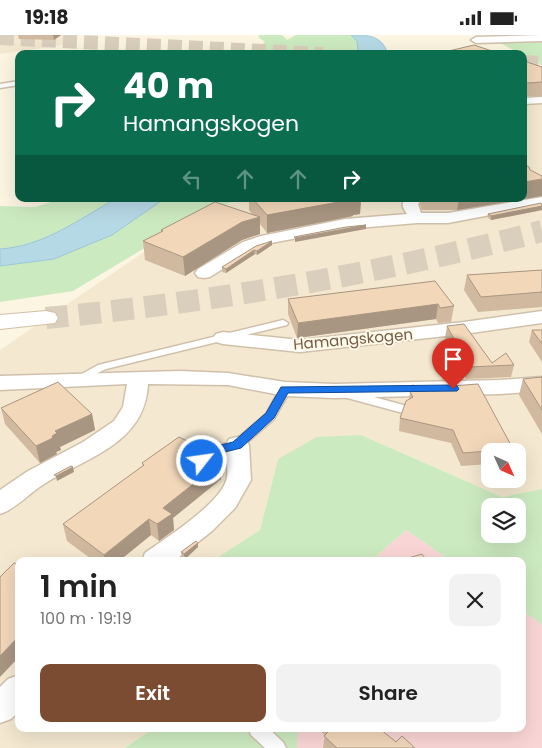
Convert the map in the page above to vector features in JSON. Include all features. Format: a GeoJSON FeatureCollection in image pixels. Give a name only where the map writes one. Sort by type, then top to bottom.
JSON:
{"type":"FeatureCollection","features":[{"type":"Feature","properties":{"kind":"main road"},"geometry":{"type":"LineString","coordinates":[[0,321],[46,318]]}},
{"type":"Feature","properties":{"kind":"street"},"geometry":{"type":"LineString","coordinates":[[476,40],[542,38]]}},
{"type":"Feature","properties":{"kind":"street"},"geometry":{"type":"LineString","coordinates":[[527,101],[542,100]]}},
{"type":"Feature","properties":{"kind":"street"},"geometry":{"type":"LineString","coordinates":[[204,273],[249,245],[267,239],[344,224],[417,217],[448,218],[542,201]]}},
{"type":"Feature","properties":{"kind":"street"},"geometry":{"type":"LineString","coordinates":[[412,202],[410,208],[417,217]]}},
{"type":"Feature","properties":{"kind":"street","name":"Hamangskogen"},"geometry":{"type":"LineString","coordinates":[[223,338],[300,346],[379,339],[542,317]]}},
{"type":"Feature","properties":{"kind":"street"},"geometry":{"type":"LineString","coordinates":[[0,505],[10,495],[33,480],[92,447],[122,427],[132,414],[137,397],[138,378]]}},
{"type":"Feature","properties":{"kind":"street","name":"Hamangskogen"},"geometry":{"type":"LineString","coordinates":[[0,383],[79,379],[228,379],[285,389],[334,391],[500,387],[542,384]]}},
{"type":"Feature","properties":{"kind":"street"},"geometry":{"type":"LineString","coordinates":[[160,557],[225,505],[235,493],[240,478],[237,445]]}},
{"type":"Feature","properties":{"kind":"street"},"geometry":{"type":"LineString","coordinates":[[0,708],[15,693]]}},
{"type":"Feature","properties":{"kind":"lane"},"geometry":{"type":"LineString","coordinates":[[0,86],[15,84]]}},
{"type":"Feature","properties":{"kind":"lane","name":"Hamangskogen"},"geometry":{"type":"LineString","coordinates":[[79,379],[102,367],[282,323]]}},
{"type":"Feature","properties":{"kind":"lane"},"geometry":{"type":"LineString","coordinates":[[202,461],[221,449],[237,445],[270,416],[285,389]]}},
{"type":"Feature","properties":{"kind":"lane"},"geometry":{"type":"LineString","coordinates":[[334,391],[403,409]]}},
{"type":"Feature","properties":{"kind":"lane"},"geometry":{"type":"LineString","coordinates":[[260,732],[277,748]]}},
{"type":"Feature","properties":{"kind":"shaded area"},"geometry":{"type":"Polygon","coordinates":[[[0,35],[73,35],[62,45],[15,50],[15,52],[0,54],[0,35]]]}},
{"type":"Feature","properties":{"kind":"shaded area"},"geometry":{"type":"Polygon","coordinates":[[[527,57],[542,65],[542,489],[502,497],[482,488],[526,488],[526,443],[481,443],[481,488],[361,435],[278,459],[260,530],[218,557],[15,557],[15,732],[148,732],[125,748],[0,748],[0,350],[188,222],[231,202],[527,202],[527,57]]]}},
{"type":"Feature","properties":{"kind":"shaded area"},"geometry":{"type":"Polygon","coordinates":[[[406,530],[445,557],[376,557],[406,530]]]}},
{"type":"Feature","properties":{"kind":"shaded area"},"geometry":{"type":"Polygon","coordinates":[[[526,613],[542,625],[542,748],[243,748],[236,732],[526,732],[526,613]]]}},
{"type":"Feature","properties":{"kind":"green space"},"geometry":{"type":"Polygon","coordinates":[[[260,35],[282,35],[287,40],[296,35],[351,35],[357,41],[358,49],[256,50],[265,42],[258,37],[260,35]]]}},
{"type":"Feature","properties":{"kind":"green space"},"geometry":{"type":"Polygon","coordinates":[[[542,40],[542,65],[527,57],[527,50],[513,50],[496,41],[542,40]]]}},
{"type":"Feature","properties":{"kind":"green space"},"geometry":{"type":"Polygon","coordinates":[[[51,202],[231,202],[188,222],[73,291],[0,302],[0,206],[35,207],[51,202]]]}},
{"type":"Feature","properties":{"kind":"green space"},"geometry":{"type":"Polygon","coordinates":[[[361,435],[502,497],[542,489],[542,625],[526,613],[526,557],[445,557],[406,530],[376,557],[218,557],[260,530],[278,459],[317,437],[361,435]]]}},
{"type":"Feature","properties":{"kind":"green space"},"geometry":{"type":"Polygon","coordinates":[[[148,732],[298,732],[297,748],[125,748],[148,732]]]}},
{"type":"Feature","properties":{"kind":"water"},"geometry":{"type":"Polygon","coordinates":[[[351,35],[376,38],[386,49],[357,50],[357,41],[351,35]]]}},
{"type":"Feature","properties":{"kind":"water"},"geometry":{"type":"Polygon","coordinates":[[[110,202],[160,202],[112,235],[54,259],[0,266],[0,249],[31,243],[74,223],[110,202]]]}},
{"type":"Feature","properties":{"kind":"building"},"geometry":{"type":"Polygon","coordinates":[[[474,45],[489,50],[453,50],[474,45]]]}},
{"type":"Feature","properties":{"kind":"building"},"geometry":{"type":"Polygon","coordinates":[[[527,62],[542,67],[542,82],[527,83],[527,62]]]}},
{"type":"Feature","properties":{"kind":"building"},"geometry":{"type":"Polygon","coordinates":[[[527,166],[530,170],[542,176],[542,179],[527,182],[527,166]]]}},
{"type":"Feature","properties":{"kind":"building"},"geometry":{"type":"Polygon","coordinates":[[[215,202],[260,217],[242,222],[183,257],[143,241],[163,231],[161,230],[215,202]]]}},
{"type":"Feature","properties":{"kind":"building"},"geometry":{"type":"Polygon","coordinates":[[[256,202],[338,202],[267,215],[256,202]]]}},
{"type":"Feature","properties":{"kind":"building"},"geometry":{"type":"Polygon","coordinates":[[[541,203],[542,206],[491,216],[488,214],[541,203]]]}},
{"type":"Feature","properties":{"kind":"building"},"geometry":{"type":"Polygon","coordinates":[[[366,225],[295,238],[294,237],[346,227],[366,225]]]}},
{"type":"Feature","properties":{"kind":"building"},"geometry":{"type":"Polygon","coordinates":[[[272,241],[257,251],[254,250],[226,269],[222,267],[256,246],[272,241]]]}},
{"type":"Feature","properties":{"kind":"building"},"geometry":{"type":"Polygon","coordinates":[[[542,270],[542,292],[481,297],[467,275],[542,270]]]}},
{"type":"Feature","properties":{"kind":"building"},"geometry":{"type":"Polygon","coordinates":[[[435,281],[454,306],[440,308],[438,304],[298,323],[288,299],[435,281]]]}},
{"type":"Feature","properties":{"kind":"building"},"geometry":{"type":"Polygon","coordinates":[[[464,324],[492,363],[506,353],[514,365],[469,367],[447,326],[464,324]]]}},
{"type":"Feature","properties":{"kind":"building"},"geometry":{"type":"Polygon","coordinates":[[[532,330],[542,330],[542,344],[532,330]]]}},
{"type":"Feature","properties":{"kind":"building"},"geometry":{"type":"Polygon","coordinates":[[[542,377],[542,410],[523,379],[542,377]]]}},
{"type":"Feature","properties":{"kind":"building"},"geometry":{"type":"Polygon","coordinates":[[[58,382],[92,414],[55,431],[57,433],[52,436],[53,438],[36,446],[1,408],[58,382]]]}},
{"type":"Feature","properties":{"kind":"building"},"geometry":{"type":"Polygon","coordinates":[[[478,384],[510,443],[481,443],[481,452],[463,453],[453,430],[400,418],[406,401],[413,397],[410,392],[412,385],[425,388],[478,384]]]}},
{"type":"Feature","properties":{"kind":"building"},"geometry":{"type":"Polygon","coordinates":[[[179,437],[193,444],[195,449],[201,450],[221,462],[163,508],[172,514],[157,524],[149,519],[104,555],[63,524],[144,465],[142,463],[179,437]]]}},
{"type":"Feature","properties":{"kind":"building"},"geometry":{"type":"Polygon","coordinates":[[[71,466],[73,467],[56,476],[54,475],[71,466]]]}},
{"type":"Feature","properties":{"kind":"building"},"geometry":{"type":"Polygon","coordinates":[[[196,541],[198,543],[184,554],[181,552],[196,541]]]}},
{"type":"Feature","properties":{"kind":"building"},"geometry":{"type":"Polygon","coordinates":[[[422,554],[424,557],[412,557],[422,554]]]}},
{"type":"Feature","properties":{"kind":"building"},"geometry":{"type":"Polygon","coordinates":[[[15,563],[15,640],[0,656],[0,577],[15,563]]]}},
{"type":"Feature","properties":{"kind":"building"},"geometry":{"type":"Polygon","coordinates":[[[328,732],[384,732],[396,742],[402,736],[415,748],[337,748],[324,736],[328,732]]]}},
{"type":"Feature","properties":{"kind":"tunnel"},"geometry":{"type":"LineString","coordinates":[[0,38],[242,50]]}},
{"type":"Feature","properties":{"kind":"tunnel"},"geometry":{"type":"LineString","coordinates":[[527,62],[542,63]]}},
{"type":"Feature","properties":{"kind":"tunnel"},"geometry":{"type":"LineString","coordinates":[[46,318],[171,304],[296,285],[419,260],[542,231]]}},
{"type":"Feature","properties":{"kind":"route"},"geometry":{"type":"LineString","coordinates":[[202,461],[221,449],[237,445],[270,416],[285,389],[334,391],[453,389]]}}]}
